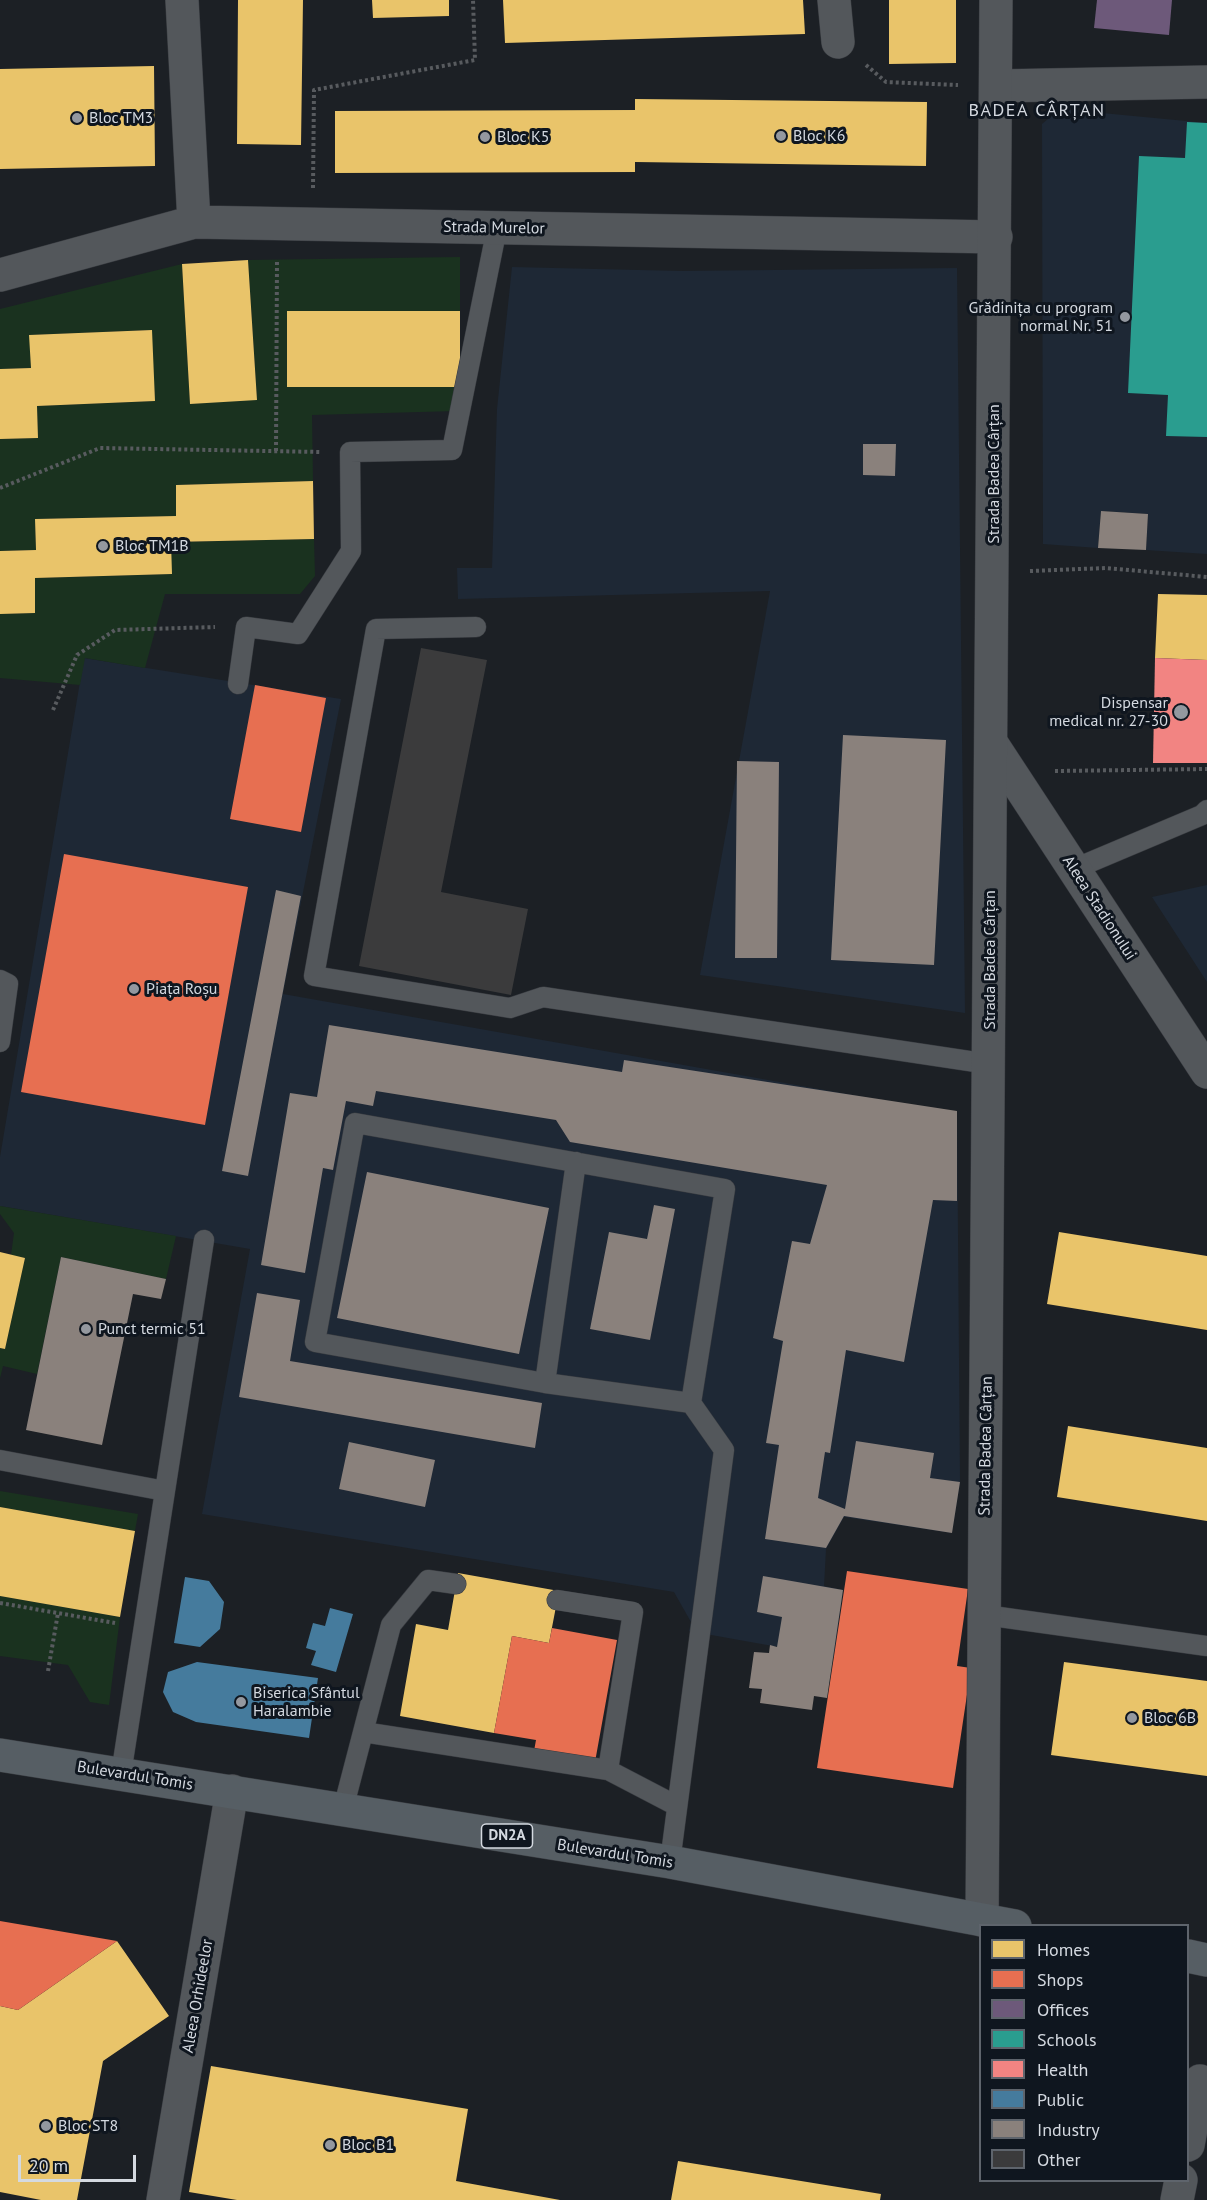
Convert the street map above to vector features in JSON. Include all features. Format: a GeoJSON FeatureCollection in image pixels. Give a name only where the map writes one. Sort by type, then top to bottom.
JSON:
{"type":"FeatureCollection","features":[{"type":"Feature","properties":{"kind":"main road","name":"Bulevardul Tomis"},"geometry":{"type":"LineString","coordinates":[[0,1755],[670,1862],[1004,1924]]}},
{"type":"Feature","properties":{"kind":"main road"},"geometry":{"type":"LineString","coordinates":[[1189,1956],[1207,1960]]}},
{"type":"Feature","properties":{"kind":"street"},"geometry":{"type":"LineString","coordinates":[[182,0],[194,222]]}},
{"type":"Feature","properties":{"kind":"street"},"geometry":{"type":"LineString","coordinates":[[834,0],[838,42]]}},
{"type":"Feature","properties":{"kind":"street","name":"Strada Badea Cârțan"},"geometry":{"type":"LineString","coordinates":[[982,1920],[996,0]]}},
{"type":"Feature","properties":{"kind":"street"},"geometry":{"type":"LineString","coordinates":[[997,86],[1207,82]]}},
{"type":"Feature","properties":{"kind":"street","name":"Strada Murelor"},"geometry":{"type":"LineString","coordinates":[[0,275],[194,222],[996,237]]}},
{"type":"Feature","properties":{"kind":"street","name":"Aleea Stadionului"},"geometry":{"type":"LineString","coordinates":[[992,744],[1207,1072]]}},
{"type":"Feature","properties":{"kind":"street","name":"Aleea Orhideelor"},"geometry":{"type":"LineString","coordinates":[[163,2200],[232,1791]]}},
{"type":"Feature","properties":{"kind":"street"},"geometry":{"type":"LineString","coordinates":[[1189,2140],[1200,2081]]}},
{"type":"Feature","properties":{"kind":"street"},"geometry":{"type":"LineString","coordinates":[[1177,2200],[1181,2182]]}},
{"type":"Feature","properties":{"kind":"lane"},"geometry":{"type":"LineString","coordinates":[[238,684],[246,627],[298,634],[351,551],[350,452],[452,450],[497,228]]}},
{"type":"Feature","properties":{"kind":"lane"},"geometry":{"type":"LineString","coordinates":[[476,627],[376,629],[314,976],[510,1008],[543,997],[989,1064]]}},
{"type":"Feature","properties":{"kind":"lane"},"geometry":{"type":"LineString","coordinates":[[1074,869],[1202,815],[1207,810]]}},
{"type":"Feature","properties":{"kind":"lane"},"geometry":{"type":"LineString","coordinates":[[0,980],[8,984],[0,1042]]}},
{"type":"Feature","properties":{"kind":"lane"},"geometry":{"type":"LineString","coordinates":[[670,1862],[724,1450],[691,1403],[725,1189],[355,1123],[315,1342],[545,1383],[691,1403]]}},
{"type":"Feature","properties":{"kind":"lane"},"geometry":{"type":"LineString","coordinates":[[545,1383],[576,1162]]}},
{"type":"Feature","properties":{"kind":"lane"},"geometry":{"type":"LineString","coordinates":[[121,1774],[204,1240]]}},
{"type":"Feature","properties":{"kind":"lane"},"geometry":{"type":"LineString","coordinates":[[0,1460],[165,1491]]}},
{"type":"Feature","properties":{"kind":"lane"},"geometry":{"type":"LineString","coordinates":[[343,1809],[391,1625],[428,1580],[456,1584]]}},
{"type":"Feature","properties":{"kind":"lane"},"geometry":{"type":"LineString","coordinates":[[557,1600],[633,1612],[608,1770]]}},
{"type":"Feature","properties":{"kind":"lane"},"geometry":{"type":"LineString","coordinates":[[985,1615],[1207,1646]]}},
{"type":"Feature","properties":{"kind":"lane"},"geometry":{"type":"LineString","coordinates":[[363,1732],[608,1770],[678,1806]]}},
{"type":"Feature","properties":{"kind":"path"},"geometry":{"type":"LineString","coordinates":[[312,225],[314,90],[475,60],[473,0]]}},
{"type":"Feature","properties":{"kind":"path"},"geometry":{"type":"LineString","coordinates":[[838,42],[886,82],[962,85]]}},
{"type":"Feature","properties":{"kind":"path"},"geometry":{"type":"LineString","coordinates":[[276,451],[277,224]]}},
{"type":"Feature","properties":{"kind":"path"},"geometry":{"type":"LineString","coordinates":[[0,488],[100,448],[350,452]]}},
{"type":"Feature","properties":{"kind":"path"},"geometry":{"type":"LineString","coordinates":[[1030,571],[1106,568],[1207,577]]}},
{"type":"Feature","properties":{"kind":"path"},"geometry":{"type":"LineString","coordinates":[[53,710],[77,655],[115,630],[246,627]]}},
{"type":"Feature","properties":{"kind":"path"},"geometry":{"type":"LineString","coordinates":[[1045,771],[1207,769]]}},
{"type":"Feature","properties":{"kind":"path"},"geometry":{"type":"LineString","coordinates":[[0,1603],[144,1628]]}},
{"type":"Feature","properties":{"kind":"path"},"geometry":{"type":"LineString","coordinates":[[48,1671],[58,1613]]}},
{"type":"Feature","properties":{"kind":"shaded area","name":"Grădinița cu program normal Nr. 51"},"geometry":{"type":"Polygon","coordinates":[[[1060,109],[1207,123],[1207,554],[1146,550],[1148,514],[1101,511],[1098,548],[1043,544],[1042,124],[1060,109]]]}},
{"type":"Feature","properties":{"kind":"shaded area"},"geometry":{"type":"Polygon","coordinates":[[[512,267],[681,271],[957,268],[965,1013],[700,975],[770,591],[458,599],[457,568],[492,568],[497,409],[512,267]]]}},
{"type":"Feature","properties":{"kind":"shaded area"},"geometry":{"type":"Polygon","coordinates":[[[84,658],[341,699],[283,994],[943,1111],[957,1111],[960,1482],[952,1533],[844,1517],[826,1549],[824,1586],[843,1590],[834,1657],[689,1631],[691,1622],[674,1592],[202,1514],[250,1249],[0,1206],[0,1157],[84,658]]]}},
{"type":"Feature","properties":{"kind":"shaded area"},"geometry":{"type":"Polygon","coordinates":[[[1207,885],[1207,982],[1152,897],[1207,885]]]}},
{"type":"Feature","properties":{"kind":"green space"},"geometry":{"type":"Polygon","coordinates":[[[460,257],[460,311],[287,312],[287,387],[460,387],[456,411],[312,415],[313,481],[176,485],[176,516],[35,519],[36,550],[0,551],[0,439],[38,438],[37,406],[155,401],[151,330],[30,335],[31,368],[0,369],[0,309],[182,264],[190,404],[257,399],[248,260],[460,257]]]}},
{"type":"Feature","properties":{"kind":"green space"},"geometry":{"type":"Polygon","coordinates":[[[314,539],[315,576],[300,594],[165,594],[145,668],[85,658],[80,685],[0,678],[0,614],[35,613],[35,578],[171,574],[171,542],[314,539]]]}},
{"type":"Feature","properties":{"kind":"green space"},"geometry":{"type":"Polygon","coordinates":[[[0,1206],[176,1236],[166,1279],[61,1257],[37,1374],[3,1366],[0,1378],[0,1348],[5,1349],[25,1258],[11,1255],[14,1233],[0,1214],[0,1206]]]}},
{"type":"Feature","properties":{"kind":"green space"},"geometry":{"type":"Polygon","coordinates":[[[0,1491],[138,1514],[135,1531],[0,1507],[0,1491]]]}},
{"type":"Feature","properties":{"kind":"green space"},"geometry":{"type":"Polygon","coordinates":[[[0,1596],[120,1617],[109,1705],[90,1702],[68,1665],[0,1656],[0,1596]]]}},
{"type":"Feature","properties":{"kind":"building: Homes"},"geometry":{"type":"Polygon","coordinates":[[[238,0],[303,0],[301,145],[237,144],[238,0]]]}},
{"type":"Feature","properties":{"kind":"building: Homes"},"geometry":{"type":"Polygon","coordinates":[[[372,0],[449,0],[449,16],[373,18],[372,0]]]}},
{"type":"Feature","properties":{"kind":"building: Homes"},"geometry":{"type":"Polygon","coordinates":[[[503,0],[803,0],[805,34],[505,43],[503,0]]]}},
{"type":"Feature","properties":{"kind":"building: Homes"},"geometry":{"type":"Polygon","coordinates":[[[889,0],[956,0],[956,63],[889,64],[889,0]]]}},
{"type":"Feature","properties":{"kind":"building: Homes","name":"Bloc TM3"},"geometry":{"type":"Polygon","coordinates":[[[154,66],[155,166],[0,169],[0,69],[154,66]]]}},
{"type":"Feature","properties":{"kind":"building: Homes"},"geometry":{"type":"Polygon","coordinates":[[[635,99],[927,102],[926,166],[635,162],[635,172],[335,173],[335,111],[635,110],[635,99]]]}},
{"type":"Feature","properties":{"kind":"building: Homes"},"geometry":{"type":"Polygon","coordinates":[[[248,260],[257,400],[190,404],[182,264],[248,260]]]}},
{"type":"Feature","properties":{"kind":"building: Homes"},"geometry":{"type":"Polygon","coordinates":[[[287,311],[460,311],[460,387],[287,387],[287,311]]]}},
{"type":"Feature","properties":{"kind":"building: Homes"},"geometry":{"type":"Polygon","coordinates":[[[152,330],[155,401],[37,406],[38,438],[0,439],[0,369],[31,368],[29,335],[152,330]]]}},
{"type":"Feature","properties":{"kind":"building: Homes","name":"Bloc TM1B"},"geometry":{"type":"Polygon","coordinates":[[[313,481],[314,539],[171,542],[172,574],[35,578],[35,613],[0,614],[0,551],[36,550],[35,519],[176,516],[176,485],[313,481]]]}},
{"type":"Feature","properties":{"kind":"building: Homes"},"geometry":{"type":"Polygon","coordinates":[[[1158,594],[1207,595],[1207,660],[1155,658],[1158,594]]]}},
{"type":"Feature","properties":{"kind":"building: Homes"},"geometry":{"type":"Polygon","coordinates":[[[1059,1232],[1207,1256],[1207,1330],[1047,1304],[1059,1232]]]}},
{"type":"Feature","properties":{"kind":"building: Homes"},"geometry":{"type":"Polygon","coordinates":[[[0,1252],[25,1258],[5,1349],[0,1348],[0,1252]]]}},
{"type":"Feature","properties":{"kind":"building: Homes"},"geometry":{"type":"Polygon","coordinates":[[[1068,1426],[1207,1448],[1207,1521],[1057,1497],[1068,1426]]]}},
{"type":"Feature","properties":{"kind":"building: Homes"},"geometry":{"type":"Polygon","coordinates":[[[0,1507],[135,1531],[120,1617],[0,1596],[0,1507]]]}},
{"type":"Feature","properties":{"kind":"building: Homes"},"geometry":{"type":"Polygon","coordinates":[[[458,1573],[559,1591],[549,1643],[512,1636],[494,1733],[400,1716],[416,1624],[448,1630],[458,1573]]]}},
{"type":"Feature","properties":{"kind":"building: Homes","name":"Bloc 6B"},"geometry":{"type":"Polygon","coordinates":[[[1064,1662],[1207,1681],[1207,1776],[1051,1755],[1064,1662]]]}},
{"type":"Feature","properties":{"kind":"building: Homes","name":"Bloc ST8"},"geometry":{"type":"Polygon","coordinates":[[[117,1941],[169,2016],[103,2061],[77,2200],[41,2200],[0,2192],[0,2006],[18,2010],[117,1941]]]}},
{"type":"Feature","properties":{"kind":"building: Homes","name":"Bloc B1"},"geometry":{"type":"Polygon","coordinates":[[[211,2066],[468,2109],[456,2181],[560,2200],[237,2200],[189,2192],[211,2066]]]}},
{"type":"Feature","properties":{"kind":"building: Homes"},"geometry":{"type":"Polygon","coordinates":[[[678,2161],[881,2194],[880,2200],[671,2200],[678,2161]]]}},
{"type":"Feature","properties":{"kind":"building: Shops"},"geometry":{"type":"Polygon","coordinates":[[[255,685],[326,698],[301,832],[230,819],[255,685]]]}},
{"type":"Feature","properties":{"kind":"building: Shops","name":"Piața Roșu"},"geometry":{"type":"Polygon","coordinates":[[[64,854],[248,887],[205,1125],[21,1092],[64,854]]]}},
{"type":"Feature","properties":{"kind":"building: Shops"},"geometry":{"type":"Polygon","coordinates":[[[847,1571],[968,1589],[957,1666],[971,1668],[953,1788],[817,1768],[847,1571]]]}},
{"type":"Feature","properties":{"kind":"building: Shops"},"geometry":{"type":"Polygon","coordinates":[[[552,1628],[617,1640],[595,1762],[534,1751],[536,1740],[494,1733],[512,1636],[549,1643],[552,1628]]]}},
{"type":"Feature","properties":{"kind":"building: Shops"},"geometry":{"type":"Polygon","coordinates":[[[0,1921],[117,1941],[18,2010],[0,2006],[0,1921]]]}},
{"type":"Feature","properties":{"kind":"building: Offices"},"geometry":{"type":"Polygon","coordinates":[[[1097,0],[1172,0],[1169,35],[1094,28],[1097,0]]]}},
{"type":"Feature","properties":{"kind":"building: Schools"},"geometry":{"type":"Polygon","coordinates":[[[1187,122],[1207,123],[1207,437],[1166,436],[1168,395],[1128,393],[1139,156],[1185,158],[1187,122]]]}},
{"type":"Feature","properties":{"kind":"building: Health","name":"Dispensar medical nr. 27-30"},"geometry":{"type":"Polygon","coordinates":[[[1155,658],[1207,660],[1207,763],[1153,763],[1155,658]]]}},
{"type":"Feature","properties":{"kind":"building: Public"},"geometry":{"type":"Polygon","coordinates":[[[185,1577],[209,1581],[224,1602],[220,1629],[200,1647],[174,1643],[185,1577]]]}},
{"type":"Feature","properties":{"kind":"building: Public"},"geometry":{"type":"Polygon","coordinates":[[[330,1608],[353,1614],[336,1672],[311,1665],[316,1651],[306,1648],[313,1623],[325,1626],[330,1608]]]}},
{"type":"Feature","properties":{"kind":"building: Public","name":"Biserica Sfântul Haralambie"},"geometry":{"type":"Polygon","coordinates":[[[197,1662],[318,1678],[309,1738],[196,1722],[173,1712],[163,1692],[168,1672],[197,1662]]]}},
{"type":"Feature","properties":{"kind":"building: Industry"},"geometry":{"type":"Polygon","coordinates":[[[863,444],[896,444],[895,476],[863,475],[863,444]]]}},
{"type":"Feature","properties":{"kind":"building: Industry"},"geometry":{"type":"Polygon","coordinates":[[[1101,511],[1148,514],[1146,550],[1098,548],[1101,511]]]}},
{"type":"Feature","properties":{"kind":"building: Industry"},"geometry":{"type":"Polygon","coordinates":[[[843,735],[946,740],[934,965],[831,960],[843,735]]]}},
{"type":"Feature","properties":{"kind":"building: Industry"},"geometry":{"type":"Polygon","coordinates":[[[737,761],[779,762],[777,958],[735,958],[737,761]]]}},
{"type":"Feature","properties":{"kind":"building: Industry"},"geometry":{"type":"Polygon","coordinates":[[[276,890],[301,896],[248,1176],[222,1171],[276,890]]]}},
{"type":"Feature","properties":{"kind":"building: Industry"},"geometry":{"type":"Polygon","coordinates":[[[329,1025],[622,1072],[624,1060],[957,1111],[957,1201],[933,1200],[904,1362],[846,1350],[830,1453],[825,1452],[818,1498],[845,1509],[856,1441],[934,1453],[930,1478],[960,1482],[952,1533],[844,1516],[826,1548],[765,1539],[779,1445],[766,1443],[783,1341],[773,1338],[792,1241],[810,1244],[827,1185],[570,1142],[556,1120],[376,1091],[373,1106],[346,1101],[333,1170],[323,1168],[305,1273],[261,1265],[290,1093],[317,1097],[329,1025]]]}},
{"type":"Feature","properties":{"kind":"building: Industry"},"geometry":{"type":"Polygon","coordinates":[[[367,1172],[549,1208],[519,1354],[337,1318],[367,1172]]]}},
{"type":"Feature","properties":{"kind":"building: Industry"},"geometry":{"type":"Polygon","coordinates":[[[654,1205],[675,1209],[650,1340],[590,1329],[609,1232],[647,1239],[654,1205]]]}},
{"type":"Feature","properties":{"kind":"building: Industry","name":"Punct termic 51"},"geometry":{"type":"Polygon","coordinates":[[[61,1257],[166,1279],[161,1299],[133,1294],[102,1445],[26,1430],[61,1257]]]}},
{"type":"Feature","properties":{"kind":"building: Industry"},"geometry":{"type":"Polygon","coordinates":[[[257,1293],[300,1300],[290,1361],[542,1403],[535,1448],[239,1397],[257,1293]]]}},
{"type":"Feature","properties":{"kind":"building: Industry"},"geometry":{"type":"Polygon","coordinates":[[[349,1442],[435,1460],[425,1507],[339,1489],[349,1442]]]}},
{"type":"Feature","properties":{"kind":"building: Industry"},"geometry":{"type":"Polygon","coordinates":[[[763,1576],[843,1590],[827,1698],[814,1696],[812,1710],[760,1703],[762,1689],[749,1688],[754,1652],[769,1653],[770,1645],[777,1647],[782,1617],[757,1612],[763,1576]]]}},
{"type":"Feature","properties":{"kind":"building: Other"},"geometry":{"type":"Polygon","coordinates":[[[421,648],[487,660],[441,892],[528,909],[511,995],[359,966],[421,648]]]}},
{"type":"Feature","properties":{"kind":"place","name":"Bloc TM3"},"geometry":{"type":"Point","coordinates":[77,118]}},
{"type":"Feature","properties":{"kind":"place","name":"Bloc K6"},"geometry":{"type":"Point","coordinates":[781,136]}},
{"type":"Feature","properties":{"kind":"place","name":"Bloc K5"},"geometry":{"type":"Point","coordinates":[485,137]}},
{"type":"Feature","properties":{"kind":"place","name":"Grădinița cu program normal Nr. 51"},"geometry":{"type":"Point","coordinates":[1125,317]}},
{"type":"Feature","properties":{"kind":"place","name":"Bloc TM1B"},"geometry":{"type":"Point","coordinates":[103,546]}},
{"type":"Feature","properties":{"kind":"place","name":"Dispensar medical nr. 27-30"},"geometry":{"type":"Point","coordinates":[1181,712]}},
{"type":"Feature","properties":{"kind":"place","name":"Piața Roșu"},"geometry":{"type":"Point","coordinates":[134,989]}},
{"type":"Feature","properties":{"kind":"place","name":"Punct termic 51"},"geometry":{"type":"Point","coordinates":[86,1329]}},
{"type":"Feature","properties":{"kind":"place","name":"Biserica Sfântul Haralambie"},"geometry":{"type":"Point","coordinates":[241,1702]}},
{"type":"Feature","properties":{"kind":"place","name":"Bloc 6B"},"geometry":{"type":"Point","coordinates":[1132,1718]}},
{"type":"Feature","properties":{"kind":"place","name":"Bloc ST8"},"geometry":{"type":"Point","coordinates":[46,2126]}},
{"type":"Feature","properties":{"kind":"place","name":"Bloc B1"},"geometry":{"type":"Point","coordinates":[330,2145]}},
{"type":"Feature","properties":{"kind":"district","name":"BADEA CÂRȚAN"},"geometry":{"type":"Point","coordinates":[1037,111]}}]}
